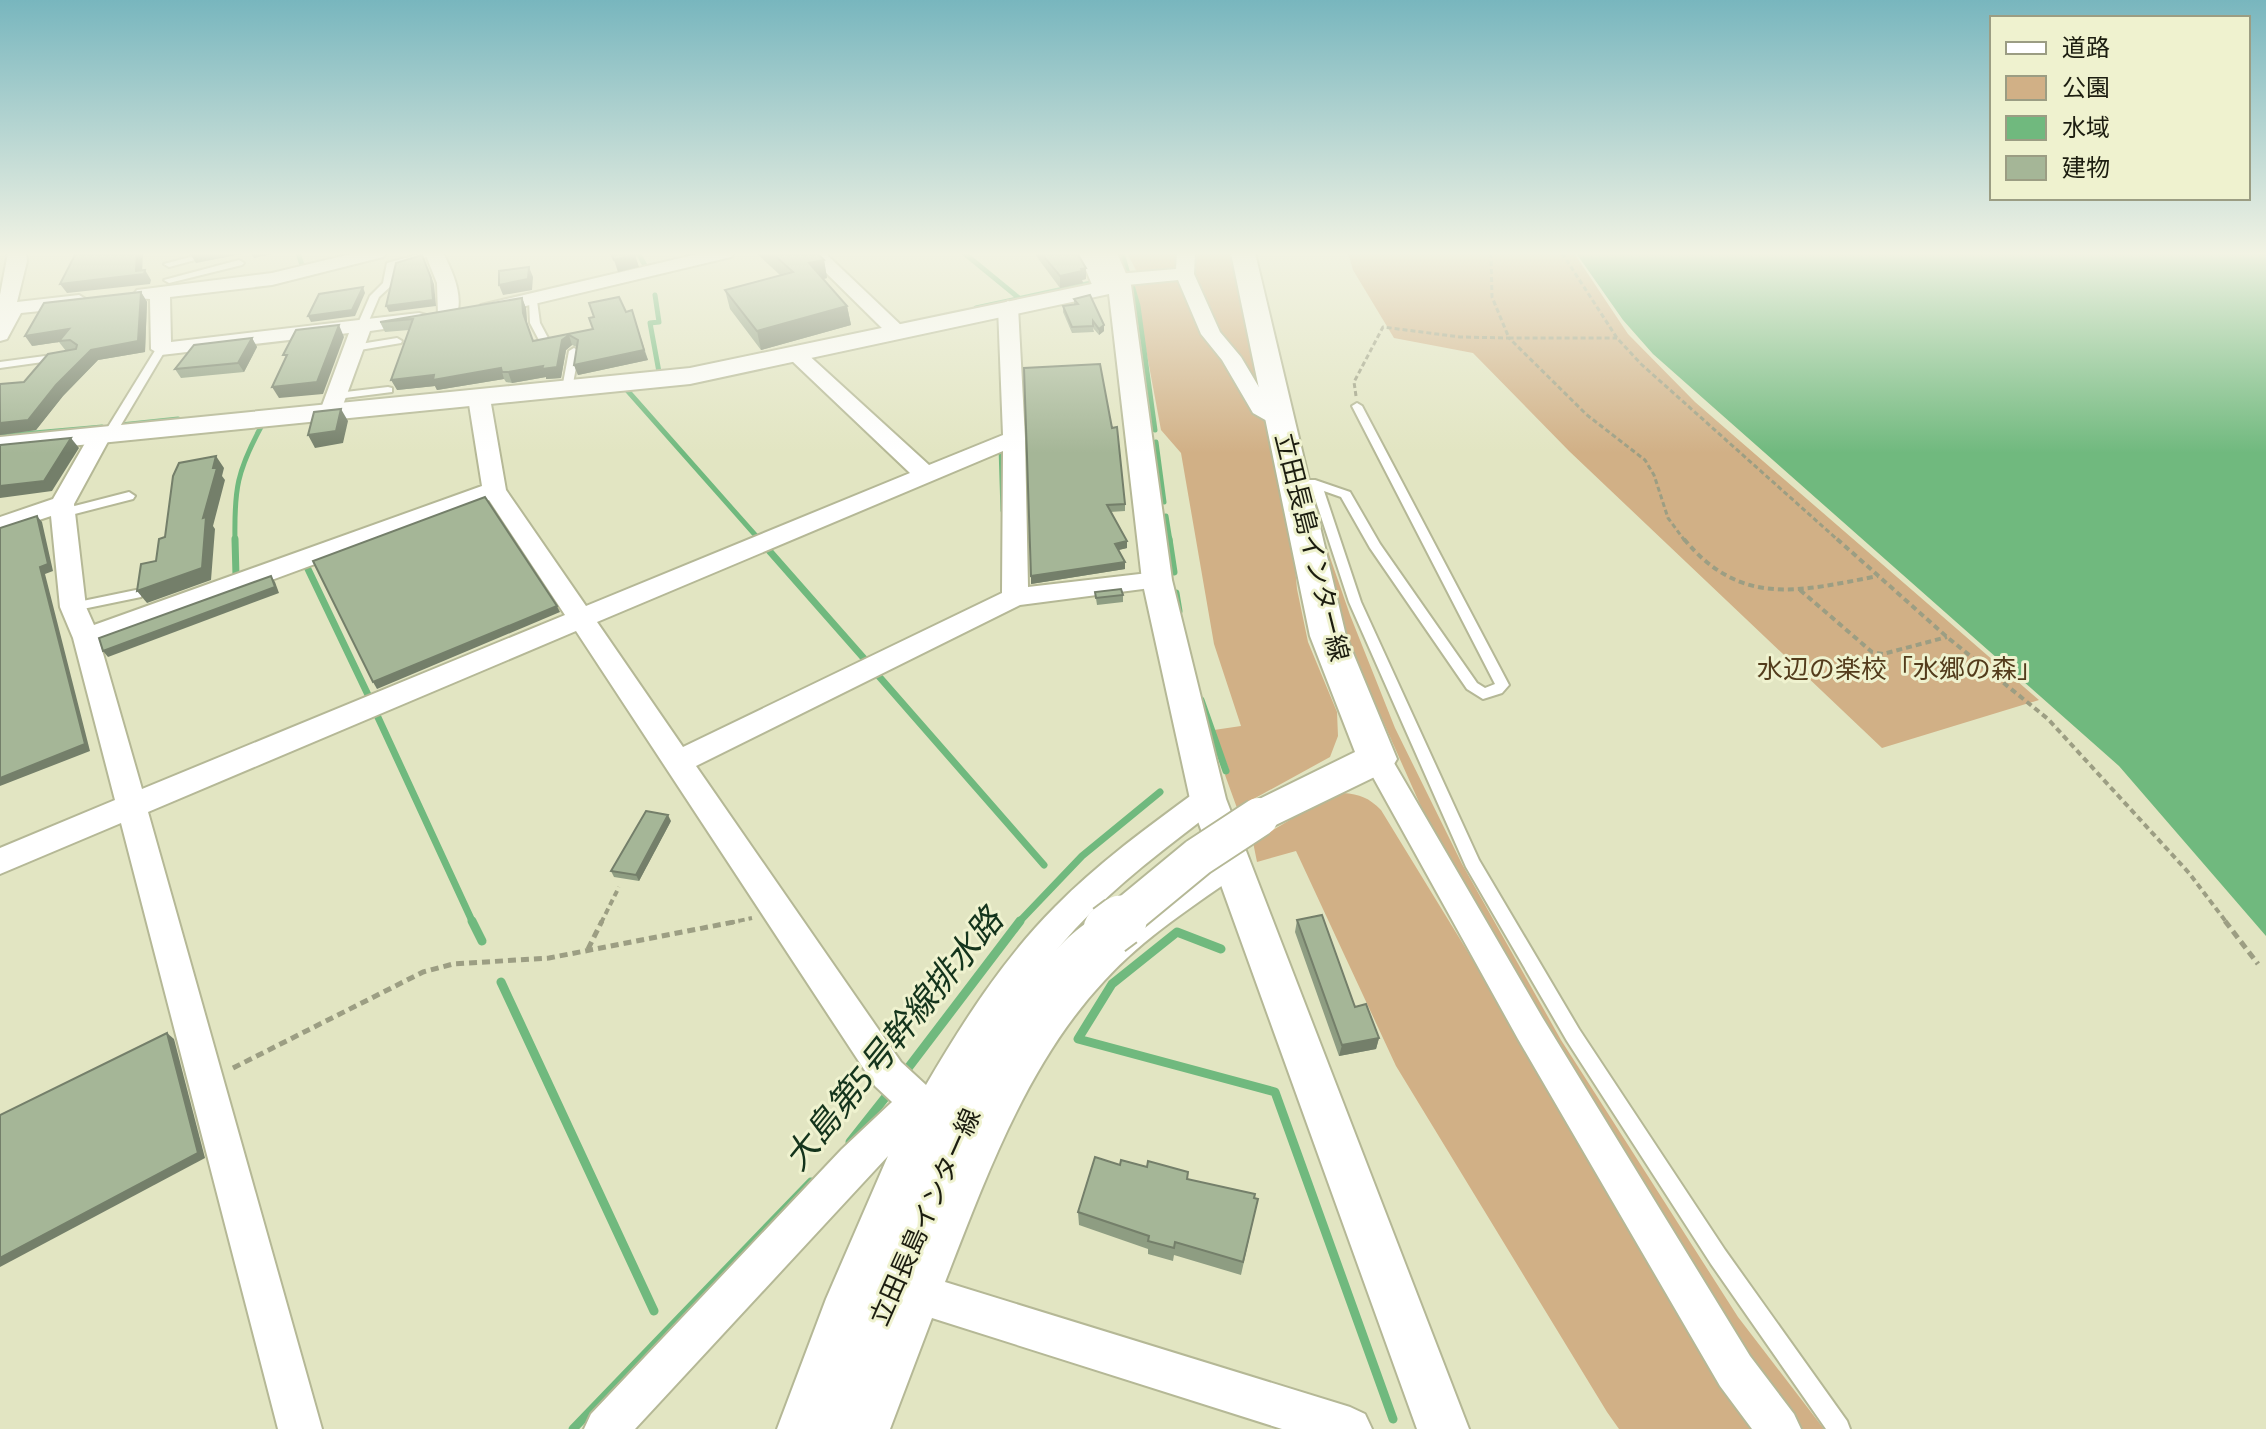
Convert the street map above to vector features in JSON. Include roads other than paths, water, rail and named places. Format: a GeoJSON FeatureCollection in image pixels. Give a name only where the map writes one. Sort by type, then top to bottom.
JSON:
{"type":"FeatureCollection","features":[{"type":"Feature","properties":{"kind":"main road","name":"立田長島インター線"},"geometry":{"type":"LineString","coordinates":[[835,1429],[937,1176],[1000,1054],[1045,994],[1075,960],[1187,865],[1259,817],[1377,759],[1328,636],[1306,480],[1282,420],[1259,320]]}},
{"type":"Feature","properties":{"kind":"street"},"geometry":{"type":"LineString","coordinates":[[163,320],[161,349],[358,338],[430,320]]}},
{"type":"Feature","properties":{"kind":"street"},"geometry":{"type":"LineString","coordinates":[[884,320],[897,332]]}},
{"type":"Feature","properties":{"kind":"street"},"geometry":{"type":"LineString","coordinates":[[0,445],[104,435],[334,404],[479,398],[690,376],[952,320]]}},
{"type":"Feature","properties":{"kind":"street"},"geometry":{"type":"LineString","coordinates":[[1009,320],[1014,438],[1015,597]]}},
{"type":"Feature","properties":{"kind":"street"},"geometry":{"type":"LineString","coordinates":[[1118,320],[1157,580],[1208,799],[1443,1429]]}},
{"type":"Feature","properties":{"kind":"street"},"geometry":{"type":"LineString","coordinates":[[1206,320],[1211,334],[1231,357],[1261,408],[1282,420]]}},
{"type":"Feature","properties":{"kind":"street"},"geometry":{"type":"LineString","coordinates":[[334,404],[358,338]]}},
{"type":"Feature","properties":{"kind":"street"},"geometry":{"type":"LineString","coordinates":[[797,355],[925,474]]}},
{"type":"Feature","properties":{"kind":"street"},"geometry":{"type":"LineString","coordinates":[[479,398],[494,490],[780,913],[913,1095]]}},
{"type":"Feature","properties":{"kind":"street"},"geometry":{"type":"LineString","coordinates":[[104,435],[62,509],[73,607],[86,638],[300,1429]]}},
{"type":"Feature","properties":{"kind":"street"},"geometry":{"type":"LineString","coordinates":[[0,861],[1014,438]]}},
{"type":"Feature","properties":{"kind":"street"},"geometry":{"type":"LineString","coordinates":[[86,638],[494,490]]}},
{"type":"Feature","properties":{"kind":"street"},"geometry":{"type":"LineString","coordinates":[[0,525],[62,509]]}},
{"type":"Feature","properties":{"kind":"street"},"geometry":{"type":"LineString","coordinates":[[679,762],[1015,597],[1157,580]]}},
{"type":"Feature","properties":{"kind":"street"},"geometry":{"type":"LineString","coordinates":[[1377,759],[1579,1110],[1735,1371],[1779,1429]]}},
{"type":"Feature","properties":{"kind":"street"},"geometry":{"type":"LineString","coordinates":[[606,1429],[855,1162],[913,1095],[975,1036],[1048,937],[1102,883],[1208,799]]}},
{"type":"Feature","properties":{"kind":"street"},"geometry":{"type":"LineString","coordinates":[[868,1429],[974,1159],[1042,1033],[1092,970],[1152,918],[1232,862]]}},
{"type":"Feature","properties":{"kind":"street"},"geometry":{"type":"LineString","coordinates":[[799,1429],[870,1236],[913,1095]]}},
{"type":"Feature","properties":{"kind":"street"},"geometry":{"type":"LineString","coordinates":[[921,1295],[1350,1429]]}},
{"type":"Feature","properties":{"kind":"lane"},"geometry":{"type":"LineString","coordinates":[[365,320],[358,338],[397,341]]}},
{"type":"Feature","properties":{"kind":"lane"},"geometry":{"type":"LineString","coordinates":[[535,320],[544,340]]}},
{"type":"Feature","properties":{"kind":"lane"},"geometry":{"type":"LineString","coordinates":[[104,435],[161,349]]}},
{"type":"Feature","properties":{"kind":"lane"},"geometry":{"type":"LineString","coordinates":[[567,389],[574,351]]}},
{"type":"Feature","properties":{"kind":"lane"},"geometry":{"type":"LineString","coordinates":[[0,365],[76,356]]}},
{"type":"Feature","properties":{"kind":"lane"},"geometry":{"type":"LineString","coordinates":[[334,404],[388,390]]}},
{"type":"Feature","properties":{"kind":"lane"},"geometry":{"type":"LineString","coordinates":[[1306,480],[1346,495],[1374,545],[1472,686],[1483,694],[1497,690],[1502,685],[1500,678],[1357,406]]}},
{"type":"Feature","properties":{"kind":"lane"},"geometry":{"type":"LineString","coordinates":[[1306,480],[1355,602],[1472,863],[1581,1048],[1718,1257],[1839,1429]]}},
{"type":"Feature","properties":{"kind":"lane"},"geometry":{"type":"LineString","coordinates":[[62,509],[129,496]]}},
{"type":"Feature","properties":{"kind":"lane"},"geometry":{"type":"LineString","coordinates":[[73,607],[136,594]]}},
{"type":"Feature","properties":{"kind":"water"},"geometry":{"type":"Polygon","coordinates":[[[1623,320],[2266,320],[2266,936],[2119,766],[1653,354],[1623,320]]]}},
{"type":"Feature","properties":{"kind":"waterway"},"geometry":{"type":"LineString","coordinates":[[659,320],[650,323],[659,372]]}},
{"type":"Feature","properties":{"kind":"waterway"},"geometry":{"type":"LineString","coordinates":[[1140,320],[1155,430]]}},
{"type":"Feature","properties":{"kind":"waterway"},"geometry":{"type":"LineString","coordinates":[[626,389],[757,537]]}},
{"type":"Feature","properties":{"kind":"waterway"},"geometry":{"type":"LineString","coordinates":[[121,425],[178,419]]}},
{"type":"Feature","properties":{"kind":"waterway"},"geometry":{"type":"LineString","coordinates":[[235,539],[235,507],[242,468],[262,425]]}},
{"type":"Feature","properties":{"kind":"waterway"},"geometry":{"type":"LineString","coordinates":[[0,436],[102,427]]}},
{"type":"Feature","properties":{"kind":"waterway"},"geometry":{"type":"LineString","coordinates":[[1156,442],[1164,502]]}},
{"type":"Feature","properties":{"kind":"waterway"},"geometry":{"type":"LineString","coordinates":[[1001,447],[1003,511]]}},
{"type":"Feature","properties":{"kind":"waterway"},"geometry":{"type":"LineString","coordinates":[[1166,516],[1170,541]]}},
{"type":"Feature","properties":{"kind":"waterway"},"geometry":{"type":"LineString","coordinates":[[235,539],[236,576],[240,575]]}},
{"type":"Feature","properties":{"kind":"waterway"},"geometry":{"type":"LineString","coordinates":[[1169,539],[1174,572]]}},
{"type":"Feature","properties":{"kind":"waterway"},"geometry":{"type":"LineString","coordinates":[[765,546],[868,663]]}},
{"type":"Feature","properties":{"kind":"waterway"},"geometry":{"type":"LineString","coordinates":[[307,567],[370,699]]}},
{"type":"Feature","properties":{"kind":"waterway"},"geometry":{"type":"LineString","coordinates":[[1176,593],[1179,611]]}},
{"type":"Feature","properties":{"kind":"waterway"},"geometry":{"type":"LineString","coordinates":[[876,673],[1044,865]]}},
{"type":"Feature","properties":{"kind":"waterway"},"geometry":{"type":"LineString","coordinates":[[1201,700],[1226,771]]}},
{"type":"Feature","properties":{"kind":"waterway"},"geometry":{"type":"LineString","coordinates":[[376,713],[473,923]]}},
{"type":"Feature","properties":{"kind":"waterway","name":"大島第5号幹線排水路"},"geometry":{"type":"LineString","coordinates":[[1018,923],[1082,856],[1160,792]]}},
{"type":"Feature","properties":{"kind":"waterway","name":"大島第5号幹線排水路"},"geometry":{"type":"LineString","coordinates":[[902,1076],[1020,921]]}},
{"type":"Feature","properties":{"kind":"waterway"},"geometry":{"type":"LineString","coordinates":[[473,923],[482,941]]}},
{"type":"Feature","properties":{"kind":"waterway"},"geometry":{"type":"LineString","coordinates":[[1221,949],[1177,932],[1112,984],[1078,1039],[1275,1092],[1393,1419]]}},
{"type":"Feature","properties":{"kind":"waterway"},"geometry":{"type":"LineString","coordinates":[[501,982],[654,1311]]}},
{"type":"Feature","properties":{"kind":"waterway","name":"大島第5号幹線排水路"},"geometry":{"type":"LineString","coordinates":[[850,1142],[892,1089]]}},
{"type":"Feature","properties":{"kind":"waterway","name":"大島第5号幹線排水路"},"geometry":{"type":"LineString","coordinates":[[573,1429],[811,1182]]}},
{"type":"Feature","properties":{"kind":"park label","name":"水辺の楽校「水郷の森」"},"geometry":{"type":"Point","coordinates":[1900,669]}}]}
